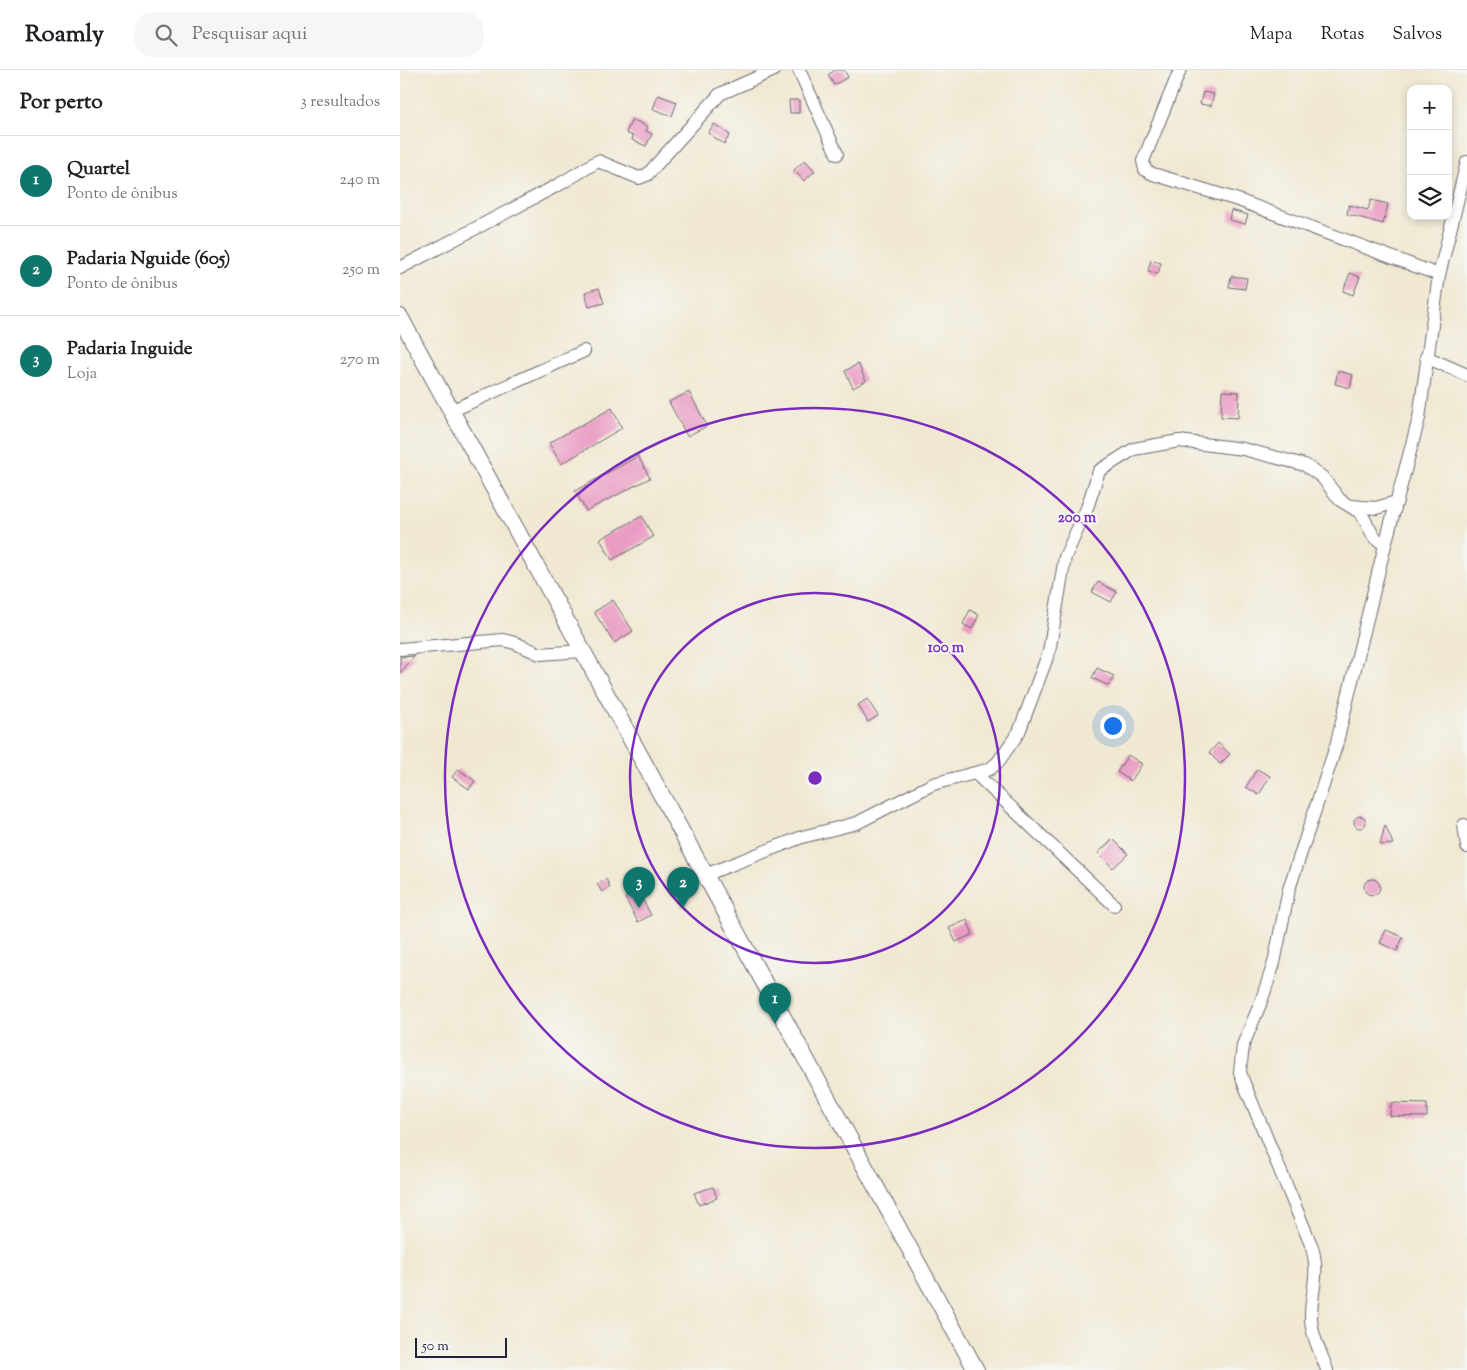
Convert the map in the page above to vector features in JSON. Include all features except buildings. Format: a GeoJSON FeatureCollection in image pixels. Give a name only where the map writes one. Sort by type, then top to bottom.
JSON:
{"type":"FeatureCollection","features":[{"type":"Feature","properties":{"kind":"street"},"geometry":{"type":"LineString","coordinates":[[400,268],[543,193],[598,161],[639,178],[647,175],[720,94],[774,70]]}},
{"type":"Feature","properties":{"kind":"street"},"geometry":{"type":"LineString","coordinates":[[799,70],[837,154]]}},
{"type":"Feature","properties":{"kind":"street"},"geometry":{"type":"LineString","coordinates":[[1180,70],[1143,161],[1145,170],[1238,200],[1438,274]]}},
{"type":"Feature","properties":{"kind":"street"},"geometry":{"type":"LineString","coordinates":[[1327,1370],[1312,1328],[1311,1315],[1317,1277],[1317,1262],[1243,1081],[1240,1067],[1243,1045],[1261,1002],[1274,963],[1289,889],[1336,746],[1385,545],[1419,418],[1438,274],[1467,162]]}},
{"type":"Feature","properties":{"kind":"street"},"geometry":{"type":"LineString","coordinates":[[400,317],[976,1370]]}},
{"type":"Feature","properties":{"kind":"street"},"geometry":{"type":"LineString","coordinates":[[451,411],[584,351]]}},
{"type":"Feature","properties":{"kind":"street"},"geometry":{"type":"LineString","coordinates":[[1426,357],[1467,375]]}},
{"type":"Feature","properties":{"kind":"street"},"geometry":{"type":"LineString","coordinates":[[705,875],[802,837],[857,823],[933,784],[990,769],[998,762],[1019,732],[1053,640],[1065,557],[1087,508],[1099,471],[1134,450],[1179,441],[1243,449],[1305,465],[1322,477],[1340,500],[1360,513],[1374,537],[1385,545]]}},
{"type":"Feature","properties":{"kind":"street"},"geometry":{"type":"LineString","coordinates":[[1348,506],[1376,508],[1396,502]]}},
{"type":"Feature","properties":{"kind":"street"},"geometry":{"type":"LineString","coordinates":[[400,648],[503,640],[540,654],[582,651]]}},
{"type":"Feature","properties":{"kind":"street"},"geometry":{"type":"LineString","coordinates":[[975,773],[1114,905]]}},
{"type":"Feature","properties":{"kind":"street"},"geometry":{"type":"LineString","coordinates":[[1464,825],[1467,847]]}},
{"type":"Feature","properties":{"kind":"place","name":"Padaria Inguide"},"geometry":{"type":"Point","coordinates":[639,908]}},
{"type":"Feature","properties":{"kind":"place","name":"Padaria Nguide (605)"},"geometry":{"type":"Point","coordinates":[683,908]}},
{"type":"Feature","properties":{"kind":"place","name":"Quartel"},"geometry":{"type":"Point","coordinates":[775,1024]}}]}
